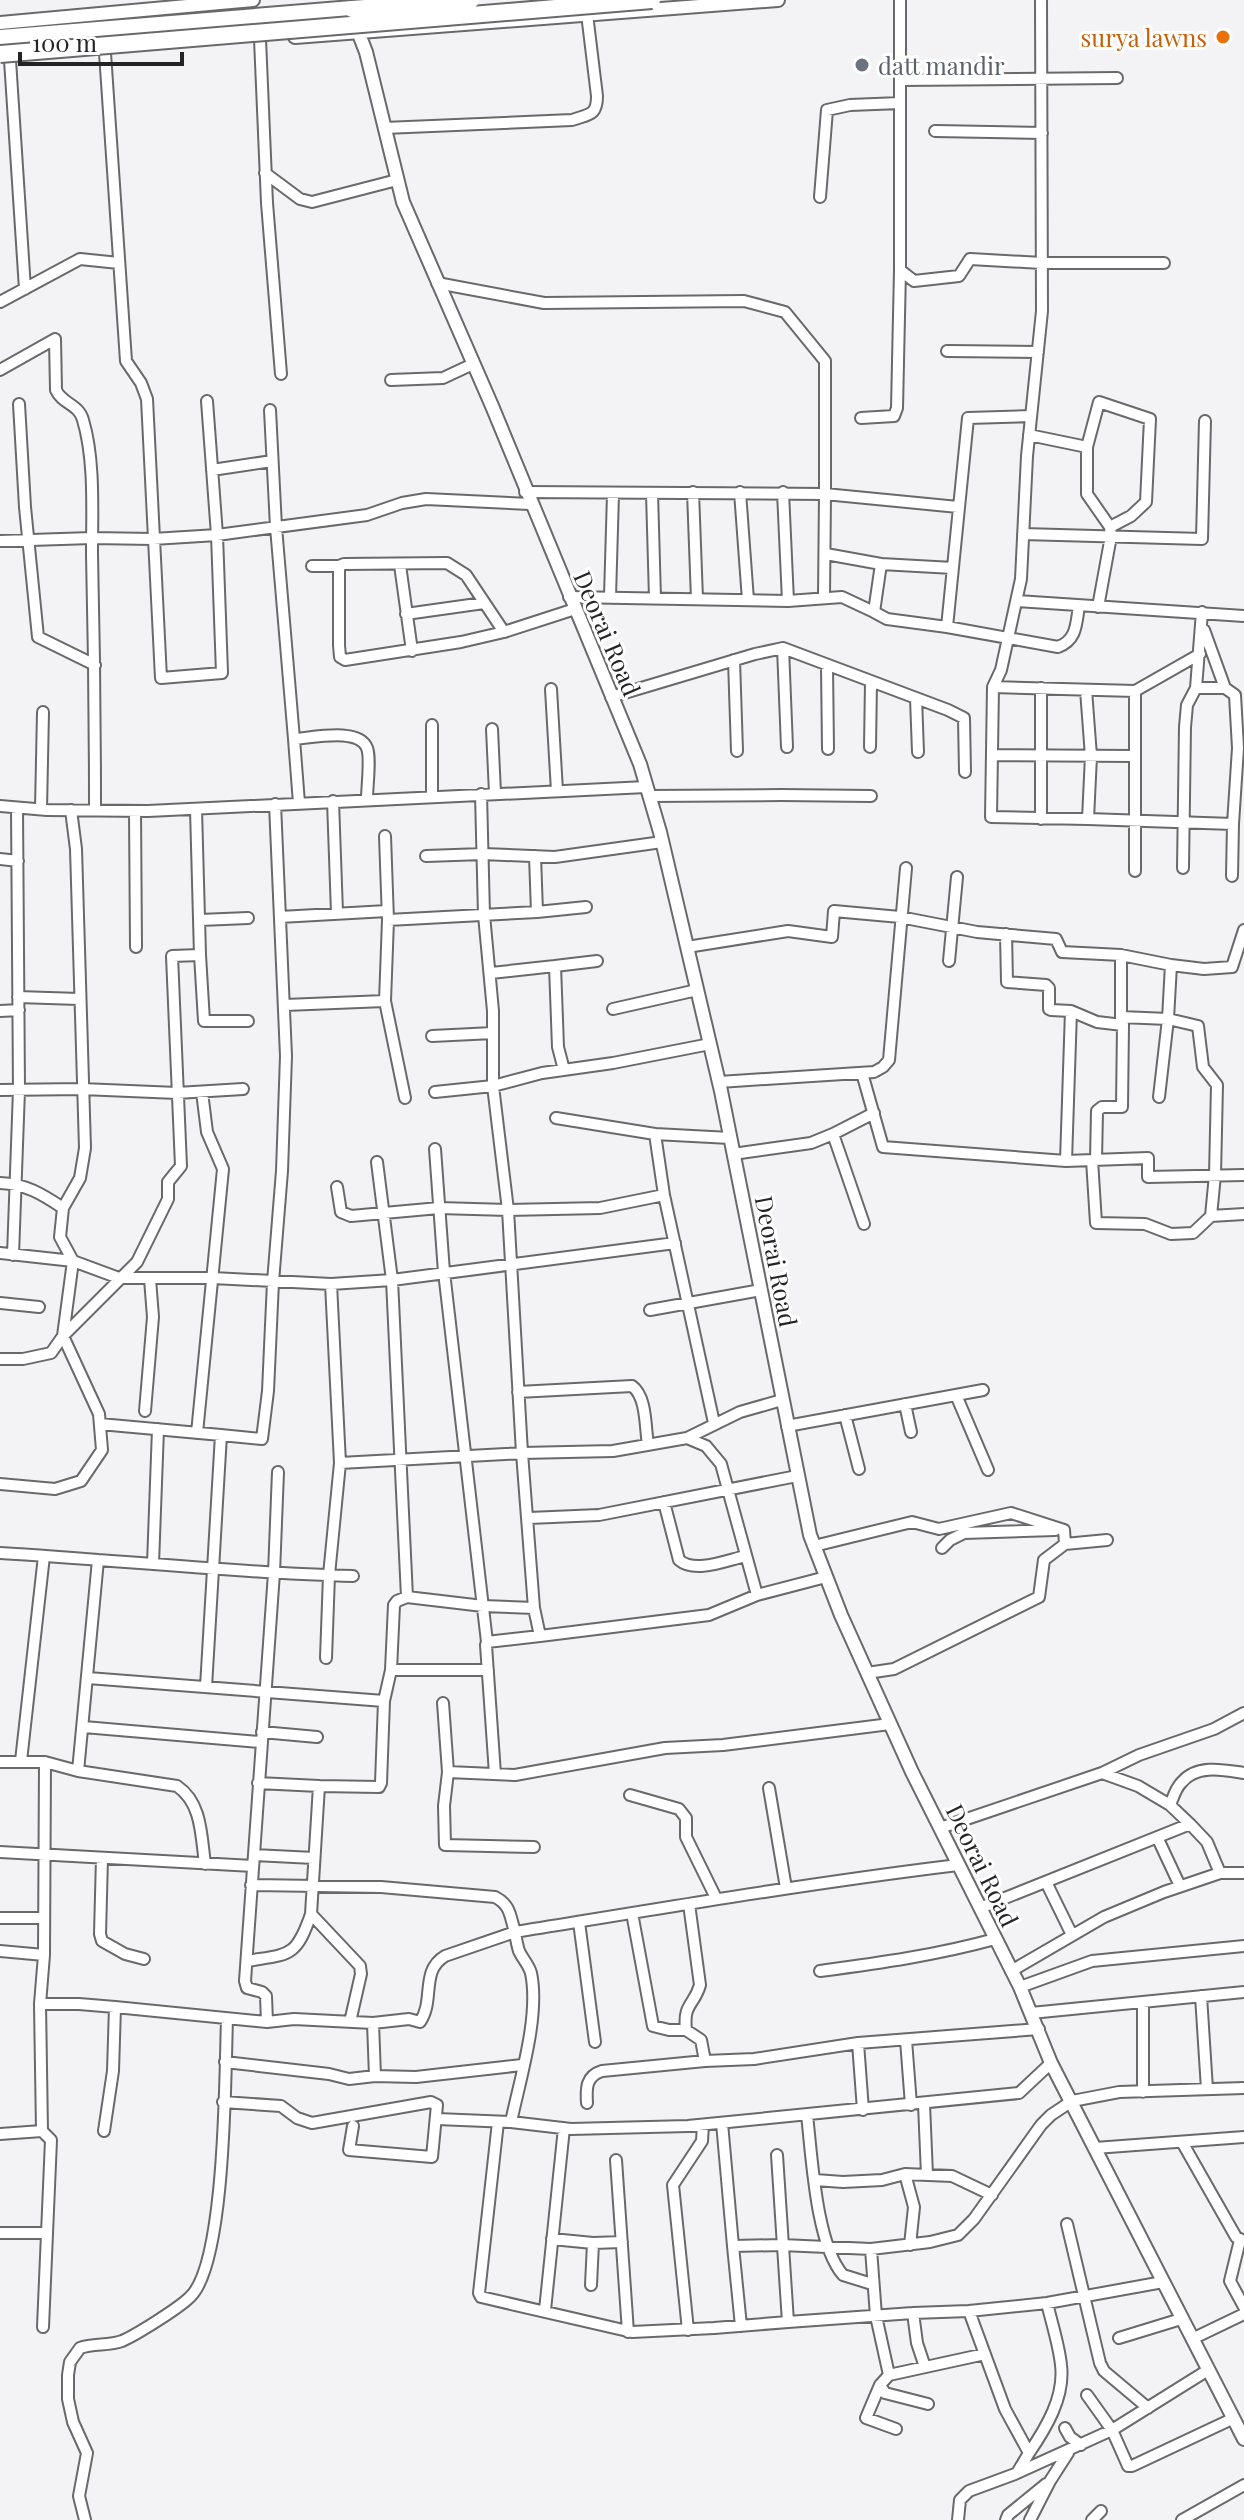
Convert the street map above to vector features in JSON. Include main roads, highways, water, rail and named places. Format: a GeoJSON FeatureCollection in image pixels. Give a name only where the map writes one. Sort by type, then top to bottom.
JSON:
{"type":"FeatureCollection","features":[{"type":"Feature","properties":{"kind":"highway"},"geometry":{"type":"LineString","coordinates":[[0,38],[471,0]]}},
{"type":"Feature","properties":{"kind":"highway"},"geometry":{"type":"LineString","coordinates":[[3,58],[652,0]]}},
{"type":"Feature","properties":{"kind":"place","name":"surya lawns"},"geometry":{"type":"Point","coordinates":[1223,37]}},
{"type":"Feature","properties":{"kind":"place","name":"datt mandir"},"geometry":{"type":"Point","coordinates":[862,65]}}]}
